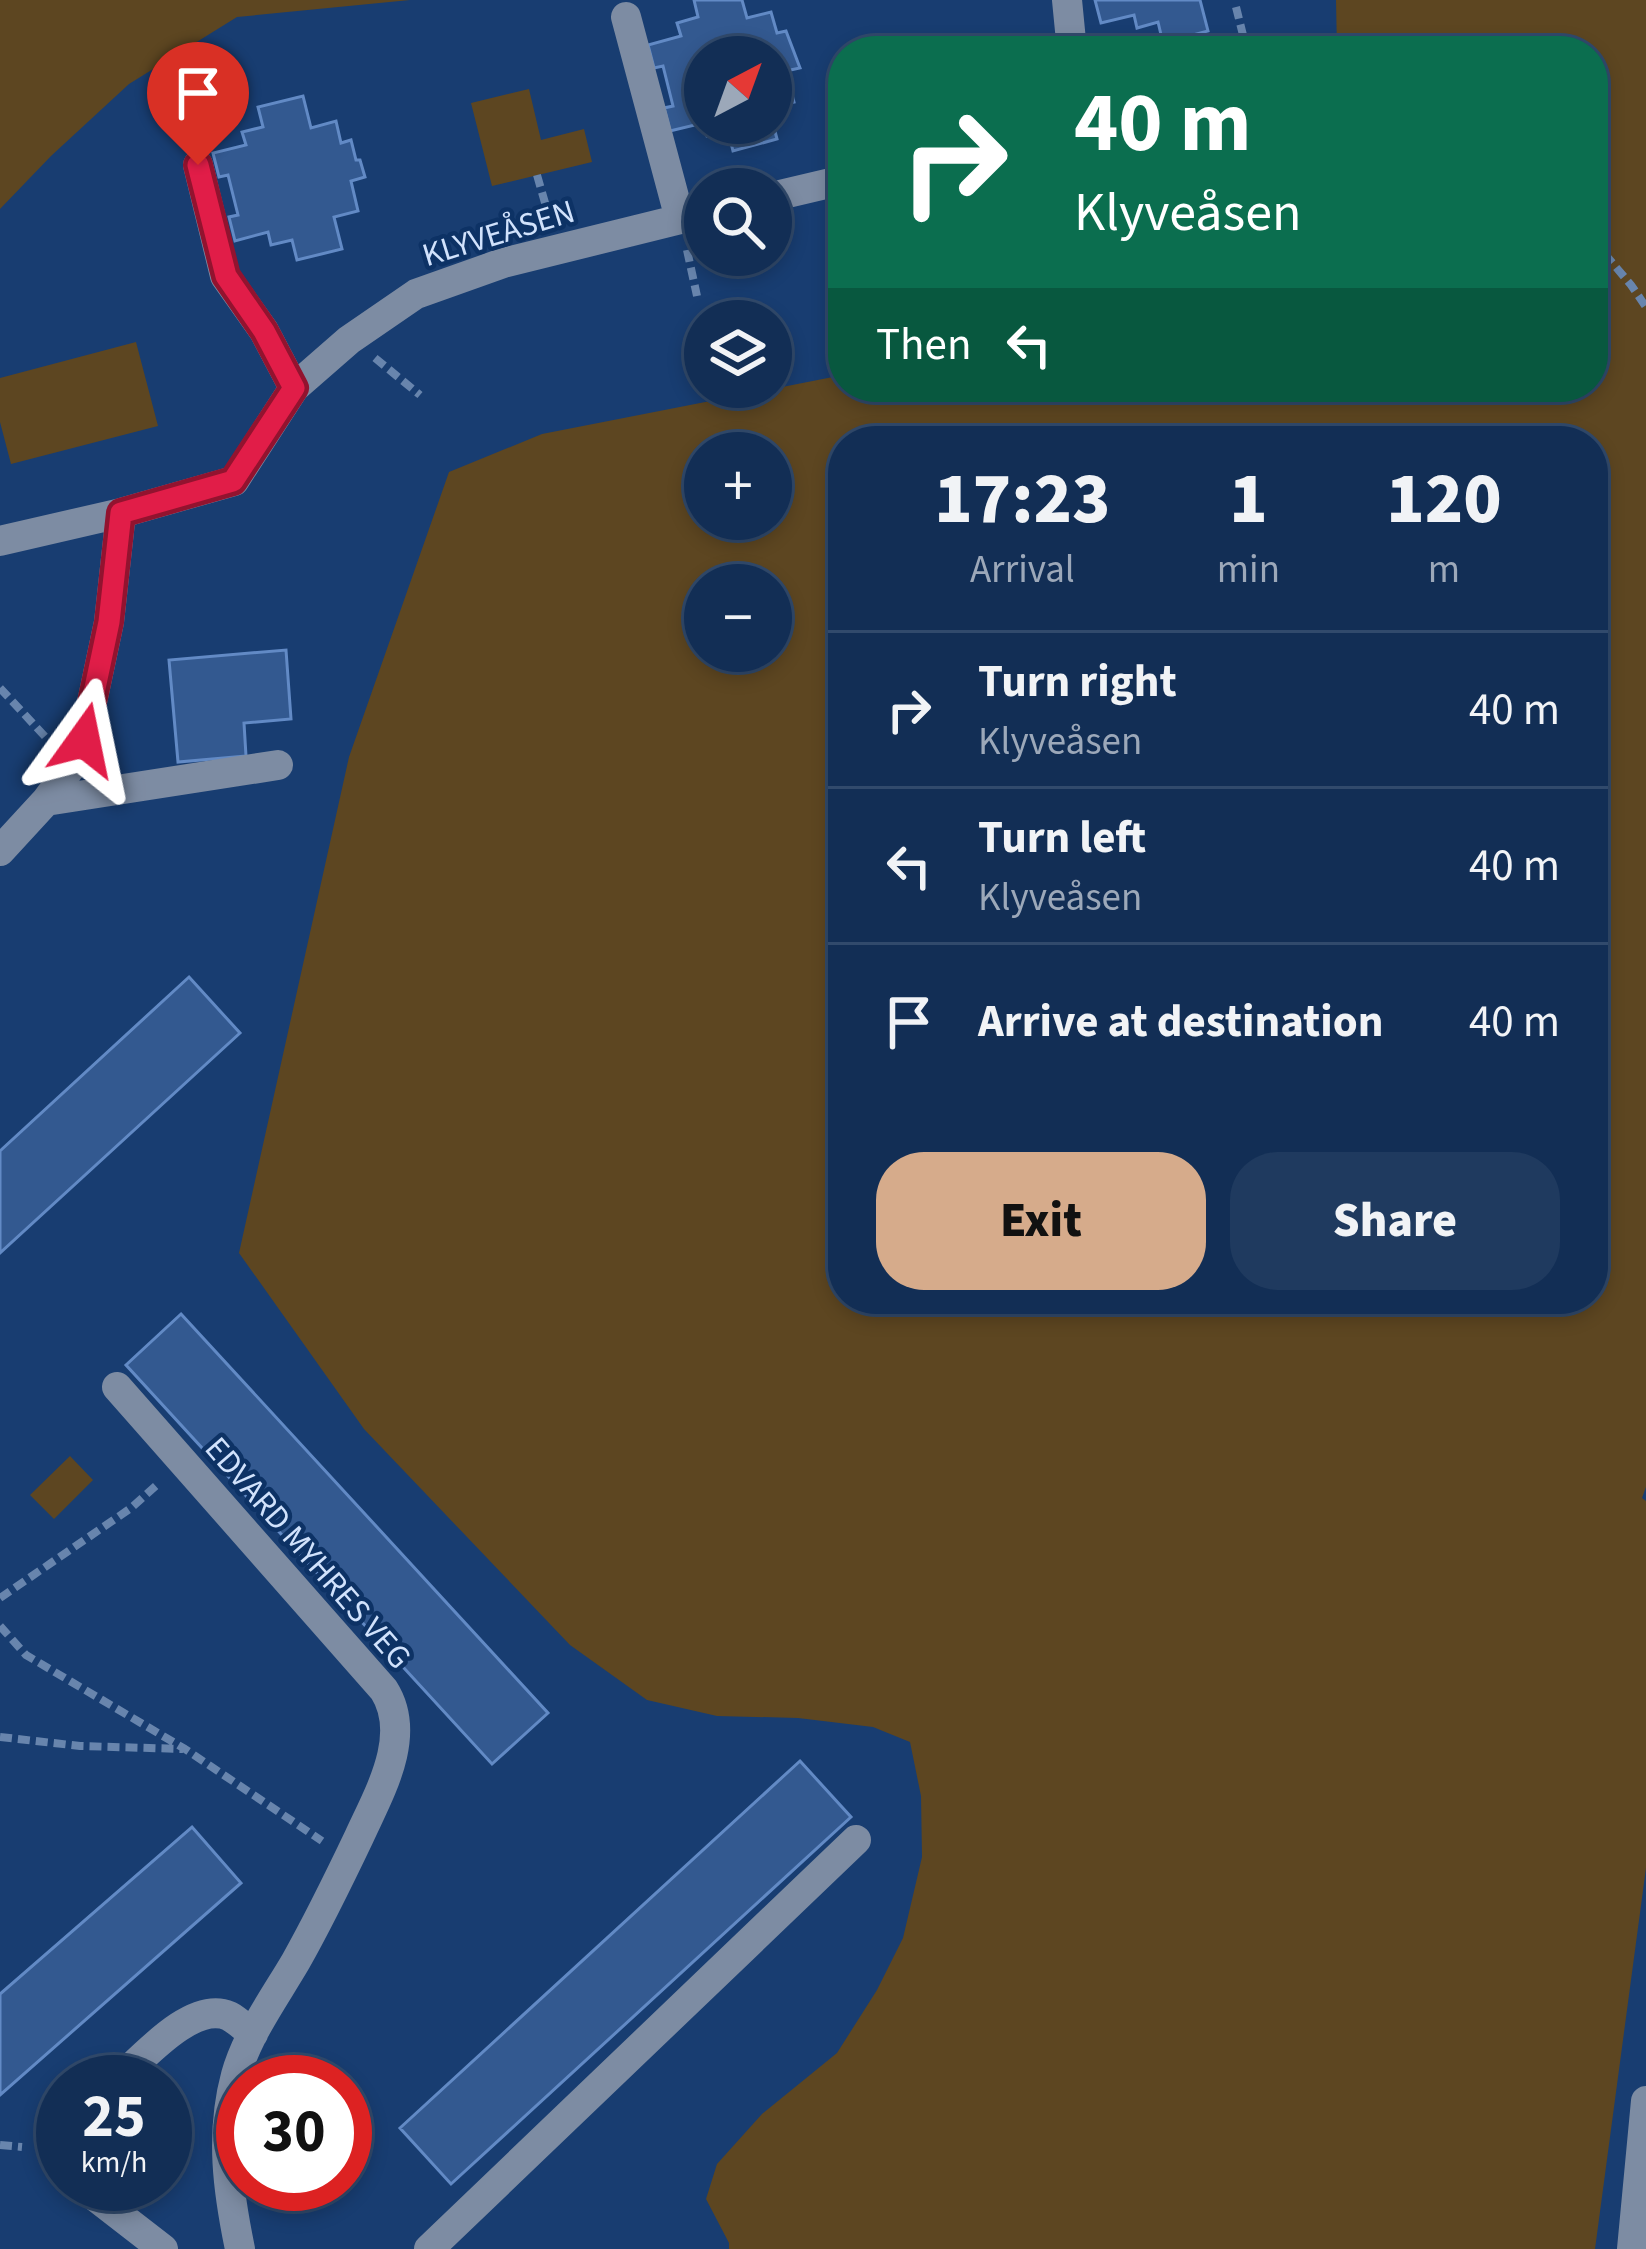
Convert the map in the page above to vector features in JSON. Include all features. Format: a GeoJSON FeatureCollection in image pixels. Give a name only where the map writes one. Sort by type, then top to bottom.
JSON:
{"type":"FeatureCollection","features":[{"type":"Feature","properties":{"kind":"street"},"geometry":{"type":"LineString","coordinates":[[1067,0],[1071,36]]}},
{"type":"Feature","properties":{"kind":"street"},"geometry":{"type":"LineString","coordinates":[[626,17],[684,189]]}},
{"type":"Feature","properties":{"kind":"street"},"geometry":{"type":"LineString","coordinates":[[198,165],[226,276],[264,331],[294,388]]}},
{"type":"Feature","properties":{"kind":"street"},"geometry":{"type":"LineString","coordinates":[[792,192],[828,184]]}},
{"type":"Feature","properties":{"kind":"street","name":"KLYVEÅSEN"},"geometry":{"type":"LineString","coordinates":[[0,541],[233,481],[294,388],[349,340],[416,294],[503,263],[684,218]]}},
{"type":"Feature","properties":{"kind":"street"},"geometry":{"type":"LineString","coordinates":[[0,851],[46,801],[84,740],[109,622],[121,513]]}},
{"type":"Feature","properties":{"kind":"street"},"geometry":{"type":"LineString","coordinates":[[46,801],[278,765]]}},
{"type":"Feature","properties":{"kind":"street","name":"EDVARD MYHRES VEG"},"geometry":{"type":"LineString","coordinates":[[117,1387],[392,1703],[396,1737],[383,1786],[326,1908],[236,2072],[226,2126],[229,2194],[240,2249]]}},
{"type":"Feature","properties":{"kind":"street"},"geometry":{"type":"LineString","coordinates":[[429,2249],[856,1840]]}},
{"type":"Feature","properties":{"kind":"street"},"geometry":{"type":"LineString","coordinates":[[147,2055],[184,2022],[208,2013],[229,2016],[253,2034]]}},
{"type":"Feature","properties":{"kind":"street"},"geometry":{"type":"LineString","coordinates":[[1632,2249],[1646,2101]]}},
{"type":"Feature","properties":{"kind":"street"},"geometry":{"type":"LineString","coordinates":[[114,2211],[163,2249]]}},
{"type":"Feature","properties":{"kind":"path"},"geometry":{"type":"LineString","coordinates":[[1236,7],[1243,36]]}},
{"type":"Feature","properties":{"kind":"path"},"geometry":{"type":"LineString","coordinates":[[537,175],[559,249]]}},
{"type":"Feature","properties":{"kind":"path"},"geometry":{"type":"LineString","coordinates":[[1608,258],[1646,307]]}},
{"type":"Feature","properties":{"kind":"path"},"geometry":{"type":"LineString","coordinates":[[696,276],[697,296]]}},
{"type":"Feature","properties":{"kind":"path"},"geometry":{"type":"LineString","coordinates":[[349,340],[419,395]]}},
{"type":"Feature","properties":{"kind":"path"},"geometry":{"type":"LineString","coordinates":[[0,688],[70,767]]}},
{"type":"Feature","properties":{"kind":"path"},"geometry":{"type":"LineString","coordinates":[[0,1598],[131,1508],[183,1462]]}},
{"type":"Feature","properties":{"kind":"path"},"geometry":{"type":"LineString","coordinates":[[0,1626],[26,1655],[185,1749],[349,1858]]}},
{"type":"Feature","properties":{"kind":"path"},"geometry":{"type":"LineString","coordinates":[[0,1737],[80,1746],[185,1749]]}},
{"type":"Feature","properties":{"kind":"shaded area"},"geometry":{"type":"Polygon","coordinates":[[[0,0],[410,0],[237,17],[129,84],[0,209],[0,0]]]}},
{"type":"Feature","properties":{"kind":"shaded area"},"geometry":{"type":"Polygon","coordinates":[[[1336,0],[1646,0],[1646,1487],[1642,1498],[1646,1501],[1646,1868],[1595,2249],[729,2249],[706,2199],[717,2164],[762,2114],[837,2053],[903,1938],[922,1857],[921,1796],[910,1742],[873,1727],[798,1718],[717,1716],[647,1700],[570,1645],[364,1429],[239,1253],[349,757],[449,472],[542,434],[684,406],[792,408],[792,385],[828,378],[828,402],[1608,402],[1608,36],[1337,36],[1336,0]]]}},
{"type":"Feature","properties":{"kind":"shaded area"},"geometry":{"type":"Polygon","coordinates":[[[529,89],[541,140],[584,129],[592,162],[492,186],[471,103],[529,89]]]}},
{"type":"Feature","properties":{"kind":"shaded area"},"geometry":{"type":"Polygon","coordinates":[[[136,342],[158,426],[11,464],[0,422],[0,378],[136,342]]]}},
{"type":"Feature","properties":{"kind":"shaded area"},"geometry":{"type":"Polygon","coordinates":[[[70,1456],[93,1480],[54,1519],[30,1495],[70,1456]]]}},
{"type":"Feature","properties":{"kind":"building"},"geometry":{"type":"Polygon","coordinates":[[[694,0],[742,0],[747,18],[771,12],[777,33],[786,31],[788,36],[684,36],[684,128],[670,131],[664,108],[673,106],[663,66],[654,68],[648,45],[681,36],[677,23],[698,17],[694,0]]]}},
{"type":"Feature","properties":{"kind":"building"},"geometry":{"type":"Polygon","coordinates":[[[1095,0],[1200,0],[1208,31],[1161,36],[1158,22],[1137,28],[1134,15],[1101,23],[1095,0]]]}},
{"type":"Feature","properties":{"kind":"building"},"geometry":{"type":"Polygon","coordinates":[[[792,47],[800,68],[792,70],[792,47]]]}},
{"type":"Feature","properties":{"kind":"building"},"geometry":{"type":"Polygon","coordinates":[[[303,96],[311,128],[336,121],[341,143],[351,140],[365,177],[351,181],[358,211],[334,217],[342,249],[297,260],[292,240],[271,245],[268,232],[235,241],[229,217],[238,215],[228,175],[219,177],[213,153],[246,145],[242,132],[263,127],[258,107],[303,96]]]}},
{"type":"Feature","properties":{"kind":"building"},"geometry":{"type":"Polygon","coordinates":[[[731,144],[759,144],[733,151],[731,144]]]}},
{"type":"Feature","properties":{"kind":"building"},"geometry":{"type":"Polygon","coordinates":[[[286,650],[291,719],[244,723],[246,756],[178,762],[169,660],[286,650]]]}},
{"type":"Feature","properties":{"kind":"building"},"geometry":{"type":"Polygon","coordinates":[[[189,977],[240,1033],[0,1253],[0,1151],[189,977]]]}},
{"type":"Feature","properties":{"kind":"building"},"geometry":{"type":"Polygon","coordinates":[[[181,1314],[548,1713],[492,1764],[126,1365],[181,1314]]]}},
{"type":"Feature","properties":{"kind":"building"},"geometry":{"type":"Polygon","coordinates":[[[800,1761],[851,1817],[451,2184],[400,2128],[800,1761]]]}},
{"type":"Feature","properties":{"kind":"building"},"geometry":{"type":"Polygon","coordinates":[[[192,1827],[241,1883],[45,2055],[36,2055],[36,2063],[0,2095],[0,1994],[192,1827]]]}},
{"type":"Feature","properties":{"kind":"route"},"geometry":{"type":"LineString","coordinates":[[84,740],[109,622],[121,513],[233,481],[294,388],[264,331],[226,276],[198,165]]}}]}
